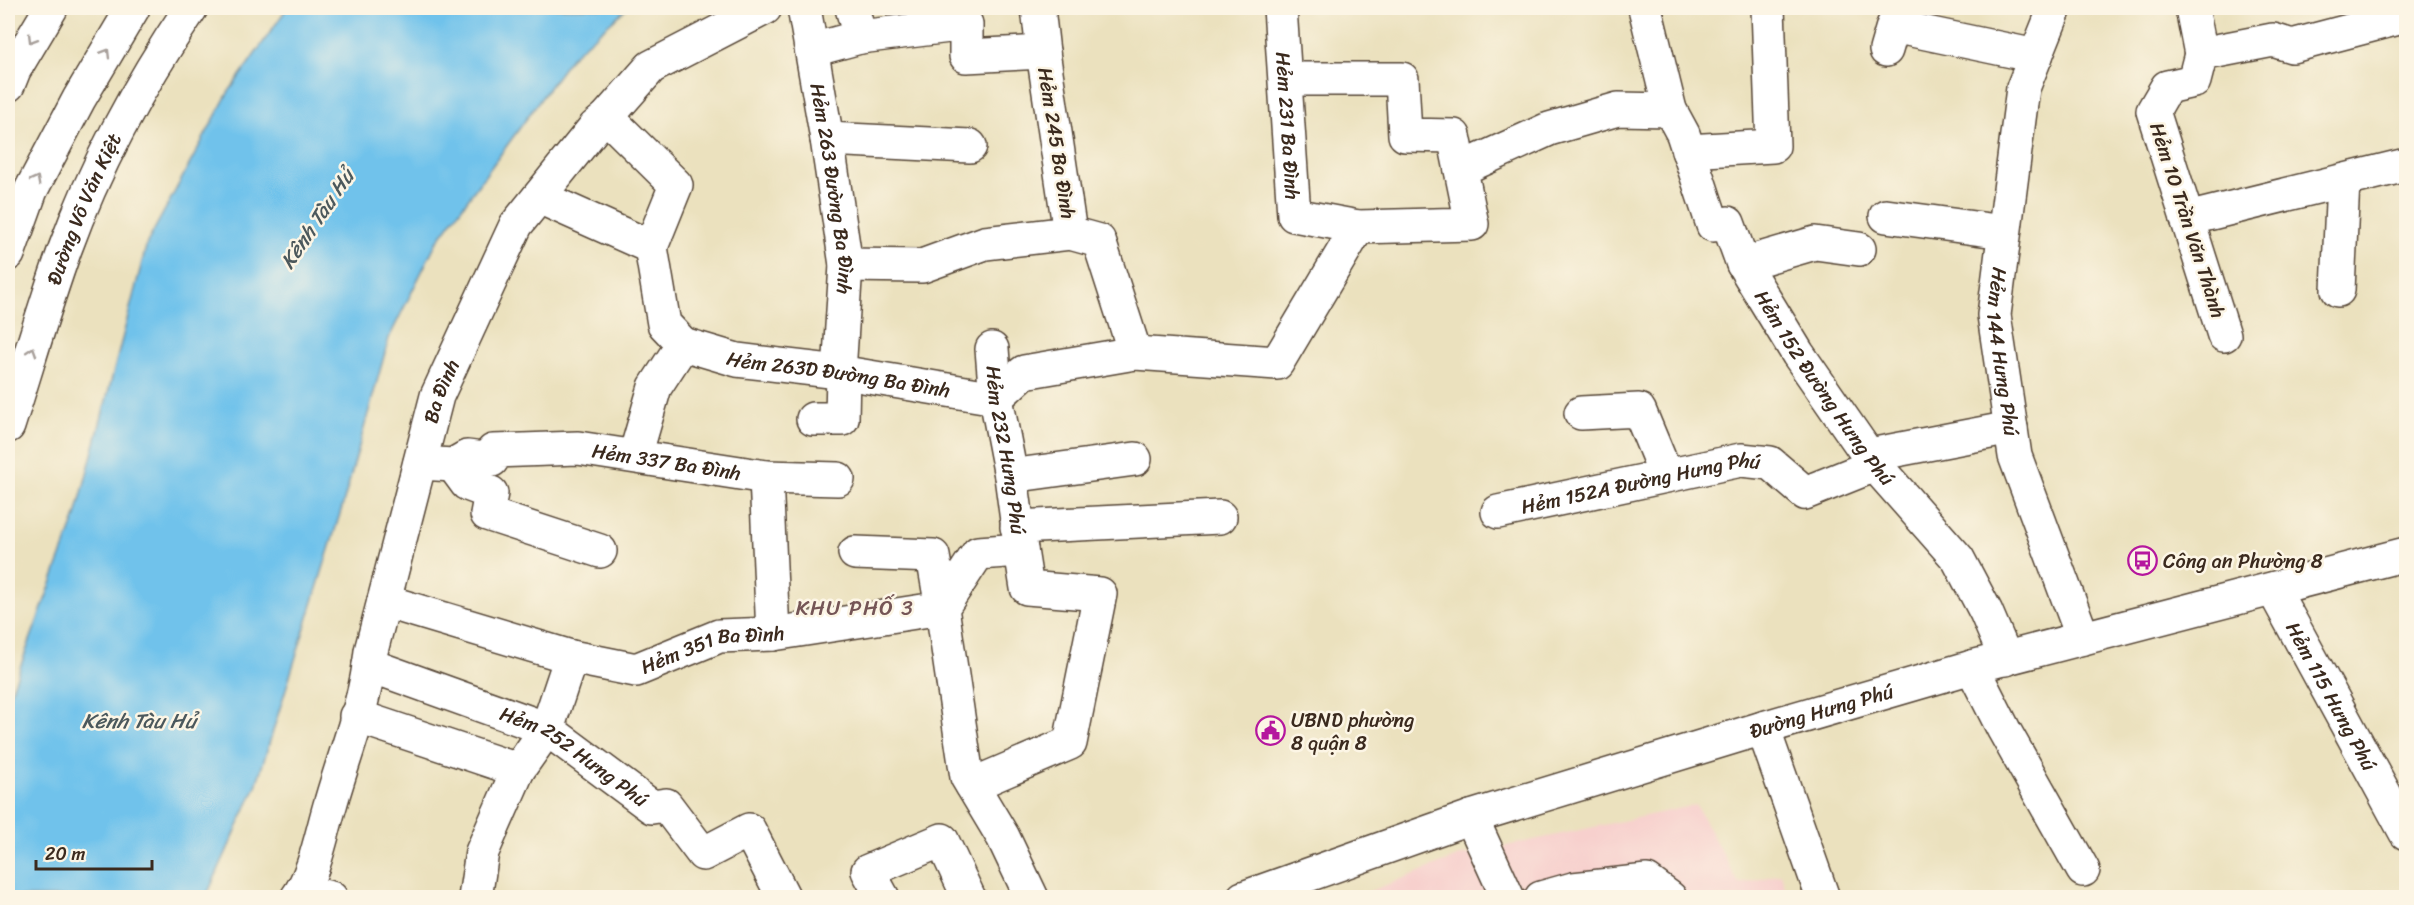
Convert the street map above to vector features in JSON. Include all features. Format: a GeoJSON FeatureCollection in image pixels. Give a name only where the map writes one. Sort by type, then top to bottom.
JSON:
{"type":"FeatureCollection","features":[{"type":"Feature","properties":{"kind":"main road"},"geometry":{"type":"LineString","coordinates":[[8,85],[14,70],[51,8]]}},
{"type":"Feature","properties":{"kind":"main road"},"geometry":{"type":"LineString","coordinates":[[8,254],[31,190],[79,99],[133,8]]}},
{"type":"Feature","properties":{"kind":"main road","name":"Đường Võ Văn Kiệt"},"geometry":{"type":"LineString","coordinates":[[8,426],[65,248],[98,172],[132,103],[191,8]]}},
{"type":"Feature","properties":{"kind":"main road","name":"Ba Đình"},"geometry":{"type":"LineString","coordinates":[[308,896],[313,862],[356,716],[437,396],[516,225],[595,127],[607,117],[651,67],[765,8]]}},
{"type":"Feature","properties":{"kind":"main road","name":"Hẻm 263 Đường Ba Đình"},"geometry":{"type":"LineString","coordinates":[[804,8],[846,265],[841,372],[842,419],[813,419]]}},
{"type":"Feature","properties":{"kind":"main road","name":"Hẻm 245 Ba Đình"},"geometry":{"type":"LineString","coordinates":[[1038,8],[1042,52],[1070,233],[1099,241],[1135,353]]}},
{"type":"Feature","properties":{"kind":"main road","name":"Hẻm 231 Ba Đình"},"geometry":{"type":"LineString","coordinates":[[1280,8],[1294,215],[1358,227]]}},
{"type":"Feature","properties":{"kind":"main road","name":"Hẻm 152 Đường Hưng Phú"},"geometry":{"type":"LineString","coordinates":[[1645,8],[1670,110],[1688,151],[1713,225],[1728,223],[1743,264],[1798,354],[1873,460],[1958,559],[1986,612],[2006,659]]}},
{"type":"Feature","properties":{"kind":"main road"},"geometry":{"type":"LineString","coordinates":[[1688,151],[1773,146],[1768,8]]}},
{"type":"Feature","properties":{"kind":"main road","name":"Hẻm 144 Hưng Phú"},"geometry":{"type":"LineString","coordinates":[[2055,8],[2023,88],[1994,315],[2015,456],[2083,638]]}},
{"type":"Feature","properties":{"kind":"main road"},"geometry":{"type":"LineString","coordinates":[[2192,8],[2201,54],[2273,40],[2292,46],[2406,15],[2403,8]]}},
{"type":"Feature","properties":{"kind":"main road"},"geometry":{"type":"LineString","coordinates":[[812,50],[856,22],[966,24],[966,56],[1042,52]]}},
{"type":"Feature","properties":{"kind":"main road"},"geometry":{"type":"LineString","coordinates":[[1886,50],[1893,26],[2036,56]]}},
{"type":"Feature","properties":{"kind":"main road","name":"Hẻm 10 Trần Văn Thành"},"geometry":{"type":"LineString","coordinates":[[2201,54],[2194,81],[2167,87],[2153,111],[2224,334]]}},
{"type":"Feature","properties":{"kind":"main road"},"geometry":{"type":"LineString","coordinates":[[996,398],[1024,372],[1135,353],[1277,363],[1358,227],[1472,224],[1454,136],[1405,135],[1402,79],[1285,79]]}},
{"type":"Feature","properties":{"kind":"main road"},"geometry":{"type":"LineString","coordinates":[[1461,169],[1549,129],[1618,109],[1670,110]]}},
{"type":"Feature","properties":{"kind":"main road"},"geometry":{"type":"LineString","coordinates":[[607,117],[676,185],[651,247],[664,324],[683,344],[655,387],[635,456]]}},
{"type":"Feature","properties":{"kind":"main road"},"geometry":{"type":"LineString","coordinates":[[827,139],[970,146]]}},
{"type":"Feature","properties":{"kind":"main road"},"geometry":{"type":"LineString","coordinates":[[2187,219],[2406,165]]}},
{"type":"Feature","properties":{"kind":"main road"},"geometry":{"type":"LineString","coordinates":[[2337,290],[2343,181]]}},
{"type":"Feature","properties":{"kind":"main road"},"geometry":{"type":"LineString","coordinates":[[539,197],[651,247]]}},
{"type":"Feature","properties":{"kind":"main road"},"geometry":{"type":"LineString","coordinates":[[1886,216],[2004,232]]}},
{"type":"Feature","properties":{"kind":"main road"},"geometry":{"type":"LineString","coordinates":[[846,265],[922,266],[985,243],[1070,233]]}},
{"type":"Feature","properties":{"kind":"main road"},"geometry":{"type":"LineString","coordinates":[[1743,264],[1815,243],[1859,249]]}},
{"type":"Feature","properties":{"kind":"main road","name":"Hẻm 263D Đường Ba Đình"},"geometry":{"type":"LineString","coordinates":[[683,344],[736,360],[841,372],[996,398]]}},
{"type":"Feature","properties":{"kind":"main road","name":"Hẻm 232 Hưng Phú"},"geometry":{"type":"LineString","coordinates":[[942,608],[978,553],[1019,538],[1011,476],[996,398],[992,349]]}},
{"type":"Feature","properties":{"kind":"main road"},"geometry":{"type":"LineString","coordinates":[[1581,413],[1639,410],[1666,475]]}},
{"type":"Feature","properties":{"kind":"main road"},"geometry":{"type":"LineString","coordinates":[[1873,460],[2011,428]]}},
{"type":"Feature","properties":{"kind":"main road","name":"Hẻm 337 Ba Đình"},"geometry":{"type":"LineString","coordinates":[[420,463],[453,465],[467,457],[492,460],[493,451],[578,448],[766,477],[773,634]]}},
{"type":"Feature","properties":{"kind":"main road"},"geometry":{"type":"LineString","coordinates":[[1011,476],[1135,459]]}},
{"type":"Feature","properties":{"kind":"main road","name":"Hẻm 152A Đường Hưng Phú"},"geometry":{"type":"LineString","coordinates":[[1498,512],[1741,460],[1770,463],[1805,493],[1873,460]]}},
{"type":"Feature","properties":{"kind":"main road"},"geometry":{"type":"LineString","coordinates":[[453,465],[467,484],[490,493],[487,514],[600,551]]}},
{"type":"Feature","properties":{"kind":"main road"},"geometry":{"type":"LineString","coordinates":[[766,477],[838,479]]}},
{"type":"Feature","properties":{"kind":"main road"},"geometry":{"type":"LineString","coordinates":[[972,785],[1070,743],[1100,594],[1027,588],[1019,538],[1220,517]]}},
{"type":"Feature","properties":{"kind":"main road"},"geometry":{"type":"LineString","coordinates":[[855,553],[933,556],[968,777],[1003,837],[1032,897]]}},
{"type":"Feature","properties":{"kind":"main road","name":"Đường Hưng Phú"},"geometry":{"type":"LineString","coordinates":[[1243,897],[1471,817],[1763,728],[1972,668],[2406,554]]}},
{"type":"Feature","properties":{"kind":"main road","name":"Hẻm 115 Hưng Phú"},"geometry":{"type":"LineString","coordinates":[[2273,589],[2406,833]]}},
{"type":"Feature","properties":{"kind":"main road","name":"Hẻm 351 Ba Đình"},"geometry":{"type":"LineString","coordinates":[[384,600],[571,657],[636,670],[719,636],[773,634],[942,608]]}},
{"type":"Feature","properties":{"kind":"main road"},"geometry":{"type":"LineString","coordinates":[[475,897],[482,852],[518,770],[547,729],[571,657]]}},
{"type":"Feature","properties":{"kind":"main road","name":"Hẻm 252 Hưng Phú"},"geometry":{"type":"LineString","coordinates":[[369,665],[547,729],[652,807],[666,805],[702,854],[749,830],[784,897]]}},
{"type":"Feature","properties":{"kind":"main road"},"geometry":{"type":"LineString","coordinates":[[1972,668],[2004,730],[2083,870]]}},
{"type":"Feature","properties":{"kind":"main road"},"geometry":{"type":"LineString","coordinates":[[356,716],[518,770]]}},
{"type":"Feature","properties":{"kind":"main road"},"geometry":{"type":"LineString","coordinates":[[1763,728],[1823,897]]}},
{"type":"Feature","properties":{"kind":"main road"},"geometry":{"type":"LineString","coordinates":[[1471,817],[1508,897]]}},
{"type":"Feature","properties":{"kind":"main road"},"geometry":{"type":"LineString","coordinates":[[883,897],[868,871],[942,840],[969,897]]}},
{"type":"Feature","properties":{"kind":"main road"},"geometry":{"type":"LineString","coordinates":[[1541,897],[1573,889],[1647,880],[1670,897]]}},
{"type":"Feature","properties":{"kind":"shaded area"},"geometry":{"type":"Polygon","coordinates":[[[1696,805],[1739,884],[1781,874],[1788,897],[1353,898],[1460,856],[1696,805]]]}},
{"type":"Feature","properties":{"kind":"water","name":"Kênh Tàu Hủ"},"geometry":{"type":"Polygon","coordinates":[[[287,8],[627,8],[572,56],[436,243],[389,338],[343,504],[256,786],[206,897],[8,897],[8,700],[76,516],[147,243],[228,93],[287,8]]]}},
{"type":"Feature","properties":{"kind":"place","name":"Công an Phường 8"},"geometry":{"type":"Point","coordinates":[2142,561]}},
{"type":"Feature","properties":{"kind":"place","name":"UBND phường 8 quận 8"},"geometry":{"type":"Point","coordinates":[1270,731]}},
{"type":"Feature","properties":{"kind":"district","name":"KHU PHỐ 3"},"geometry":{"type":"Point","coordinates":[855,608]}}]}
